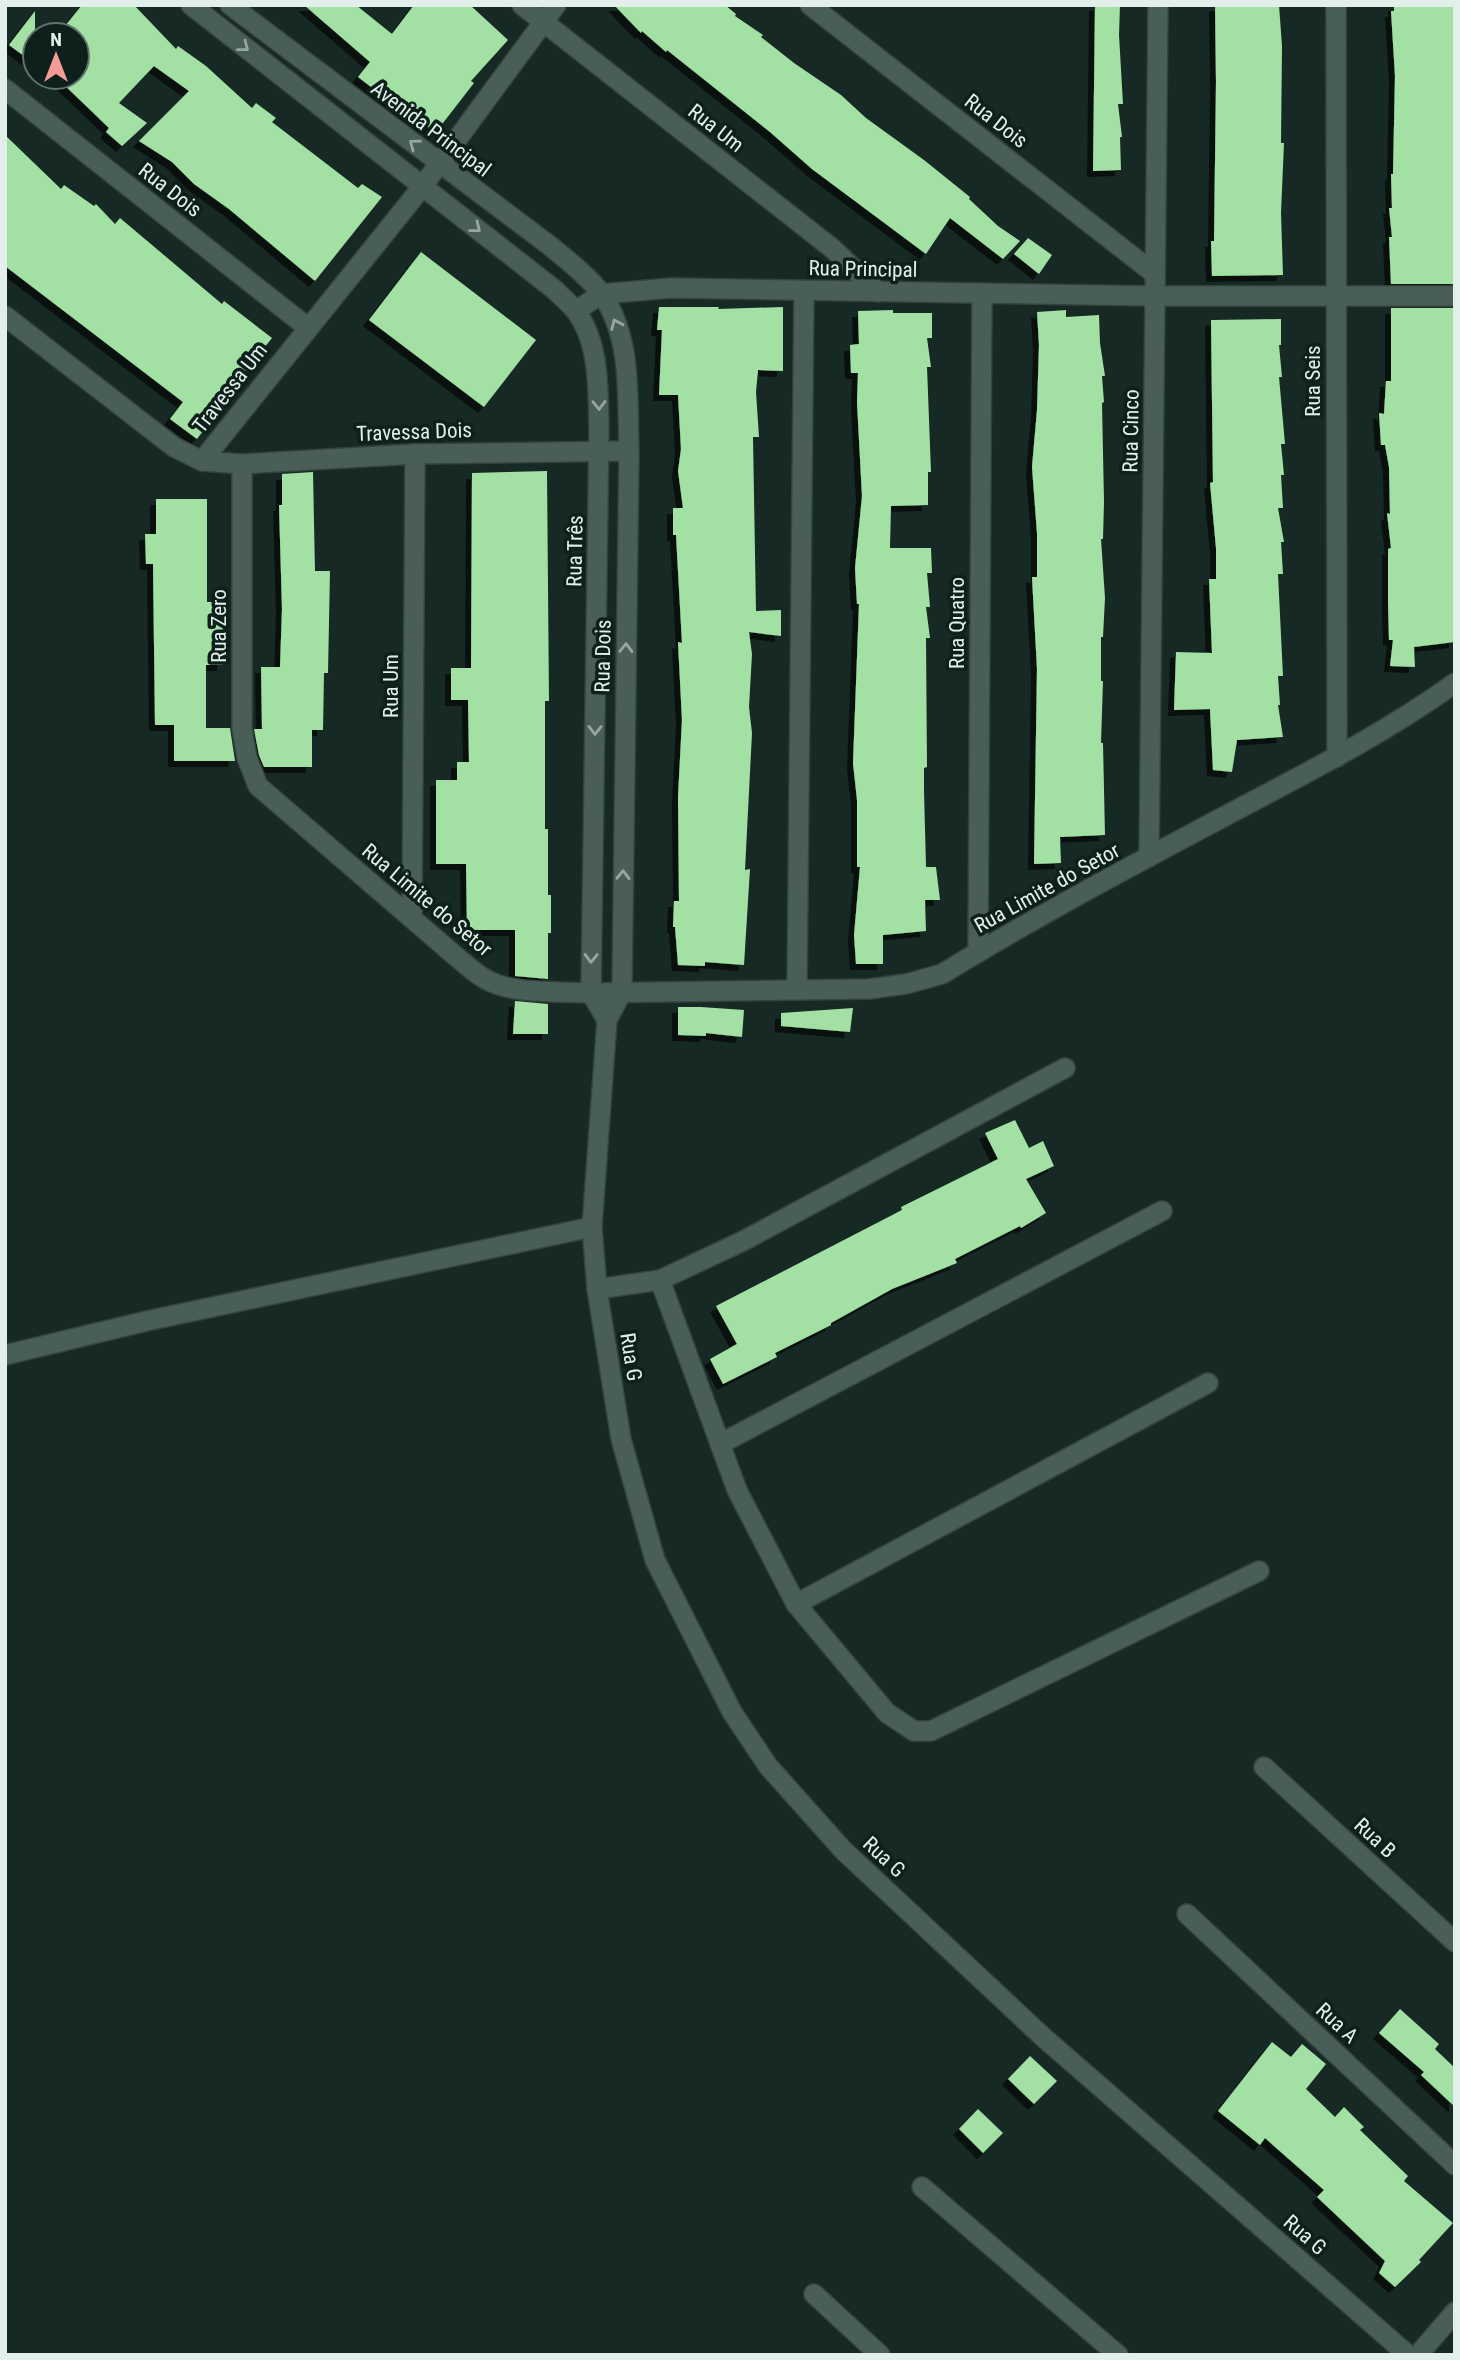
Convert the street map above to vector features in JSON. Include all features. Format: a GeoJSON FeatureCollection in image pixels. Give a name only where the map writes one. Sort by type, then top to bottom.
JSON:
{"type":"FeatureCollection","features":[{"type":"Feature","properties":{"kind":"street"},"geometry":{"type":"LineString","coordinates":[[191,5],[422,187]]}},
{"type":"Feature","properties":{"kind":"street","name":"Avenida Principal"},"geometry":{"type":"LineString","coordinates":[[230,5],[549,245],[582,273],[601,294]]}},
{"type":"Feature","properties":{"kind":"street","name":"Rua Um"},"geometry":{"type":"LineString","coordinates":[[522,5],[833,248],[878,292]]}},
{"type":"Feature","properties":{"kind":"street"},"geometry":{"type":"LineString","coordinates":[[440,164],[556,5]]}},
{"type":"Feature","properties":{"kind":"street","name":"Rua Dois"},"geometry":{"type":"LineString","coordinates":[[810,5],[1155,274]]}},
{"type":"Feature","properties":{"kind":"street","name":"Rua Cinco"},"geometry":{"type":"LineString","coordinates":[[1149,857],[1158,5]]}},
{"type":"Feature","properties":{"kind":"street","name":"Rua Seis"},"geometry":{"type":"LineString","coordinates":[[1336,5],[1337,757]]}},
{"type":"Feature","properties":{"kind":"street","name":"Rua Dois"},"geometry":{"type":"LineString","coordinates":[[5,89],[307,327]]}},
{"type":"Feature","properties":{"kind":"street","name":"Travessa Um"},"geometry":{"type":"LineString","coordinates":[[5,316],[174,447],[202,461],[440,164]]}},
{"type":"Feature","properties":{"kind":"street","name":"Rua Três"},"geometry":{"type":"LineString","coordinates":[[422,187],[555,290],[576,311],[587,332],[594,355],[598,386],[599,451],[591,993]]}},
{"type":"Feature","properties":{"kind":"street","name":"Rua Principal"},"geometry":{"type":"LineString","coordinates":[[576,311],[601,294],[671,288],[1155,296],[1455,296]]}},
{"type":"Feature","properties":{"kind":"street"},"geometry":{"type":"LineString","coordinates":[[797,988],[804,291]]}},
{"type":"Feature","properties":{"kind":"street","name":"Rua Quatro"},"geometry":{"type":"LineString","coordinates":[[978,952],[982,293]]}},
{"type":"Feature","properties":{"kind":"street","name":"Rua Dois"},"geometry":{"type":"LineString","coordinates":[[592,1227],[607,1020],[622,992],[629,451],[624,346],[618,325],[601,294]]}},
{"type":"Feature","properties":{"kind":"street","name":"Travessa Dois"},"geometry":{"type":"LineString","coordinates":[[202,461],[242,464],[415,454],[629,451]]}},
{"type":"Feature","properties":{"kind":"street","name":"Rua Um"},"geometry":{"type":"LineString","coordinates":[[412,918],[415,454]]}},
{"type":"Feature","properties":{"kind":"street","name":"Rua Zero"},"geometry":{"type":"LineString","coordinates":[[242,464],[242,729],[247,758],[258,786]]}},
{"type":"Feature","properties":{"kind":"street","name":"Rua Limite do Setor"},"geometry":{"type":"LineString","coordinates":[[258,786],[479,975],[498,985],[551,992],[591,993],[869,989],[906,984],[942,974],[1149,857],[1337,757],[1418,710],[1455,683]]}},
{"type":"Feature","properties":{"kind":"street"},"geometry":{"type":"LineString","coordinates":[[591,993],[607,1020]]}},
{"type":"Feature","properties":{"kind":"street"},"geometry":{"type":"LineString","coordinates":[[597,1289],[660,1280],[743,1241],[1065,1068]]}},
{"type":"Feature","properties":{"kind":"street"},"geometry":{"type":"LineString","coordinates":[[720,1444],[1162,1211]]}},
{"type":"Feature","properties":{"kind":"street"},"geometry":{"type":"LineString","coordinates":[[5,1355],[151,1320],[592,1227]]}},
{"type":"Feature","properties":{"kind":"street","name":"Rua G"},"geometry":{"type":"LineString","coordinates":[[592,1227],[597,1289],[621,1439],[655,1560],[732,1712],[768,1766],[843,1850],[1042,2036],[1408,2355]]}},
{"type":"Feature","properties":{"kind":"street"},"geometry":{"type":"LineString","coordinates":[[660,1280],[737,1490],[796,1604],[887,1713],[914,1731],[931,1731],[1259,1571]]}},
{"type":"Feature","properties":{"kind":"street"},"geometry":{"type":"LineString","coordinates":[[796,1604],[1208,1382]]}},
{"type":"Feature","properties":{"kind":"street","name":"Rua B"},"geometry":{"type":"LineString","coordinates":[[1264,1767],[1455,1942]]}},
{"type":"Feature","properties":{"kind":"street","name":"Rua A"},"geometry":{"type":"LineString","coordinates":[[1187,1914],[1455,2165]]}},
{"type":"Feature","properties":{"kind":"street"},"geometry":{"type":"LineString","coordinates":[[922,2187],[1118,2355]]}},
{"type":"Feature","properties":{"kind":"street"},"geometry":{"type":"LineString","coordinates":[[814,2294],[880,2355]]}},
{"type":"Feature","properties":{"kind":"street"},"geometry":{"type":"LineString","coordinates":[[1418,2355],[1455,2312]]}},
{"type":"Feature","properties":{"kind":"building"},"geometry":{"type":"Polygon","coordinates":[[[82,5],[134,5],[176,49],[178,46],[206,66],[252,108],[256,103],[276,118],[272,122],[358,188],[362,184],[382,197],[315,281],[229,209],[194,184],[172,162],[139,141],[189,91],[154,66],[119,103],[147,123],[122,146],[106,132],[109,128],[71,91],[91,91],[91,21],[69,21],[82,5]]]}},
{"type":"Feature","properties":{"kind":"building"},"geometry":{"type":"Polygon","coordinates":[[[304,5],[356,5],[392,34],[414,5],[470,5],[508,40],[471,81],[474,83],[436,132],[405,113],[358,77],[370,62],[304,5]]]}},
{"type":"Feature","properties":{"kind":"building"},"geometry":{"type":"Polygon","coordinates":[[[614,5],[725,5],[794,63],[841,95],[866,118],[924,160],[970,197],[969,199],[998,226],[1020,241],[1003,259],[950,218],[926,254],[812,169],[667,50],[666,52],[642,31],[641,33],[614,5]]]}},
{"type":"Feature","properties":{"kind":"building"},"geometry":{"type":"Polygon","coordinates":[[[1095,5],[1120,5],[1123,104],[1118,104],[1122,137],[1121,170],[1093,171],[1095,5]]]}},
{"type":"Feature","properties":{"kind":"building"},"geometry":{"type":"Polygon","coordinates":[[[1215,5],[1279,5],[1282,46],[1281,143],[1284,143],[1281,213],[1283,275],[1212,276],[1215,5]]]}},
{"type":"Feature","properties":{"kind":"building"},"geometry":{"type":"Polygon","coordinates":[[[1394,5],[1455,5],[1455,284],[1391,284],[1389,237],[1392,237],[1389,208],[1392,208],[1395,76],[1391,11],[1394,11],[1394,5]]]}},
{"type":"Feature","properties":{"kind":"building"},"geometry":{"type":"Polygon","coordinates":[[[35,11],[35,21],[27,21],[35,11]]]}},
{"type":"Feature","properties":{"kind":"building"},"geometry":{"type":"Polygon","coordinates":[[[21,29],[21,54],[9,45],[21,29]]]}},
{"type":"Feature","properties":{"kind":"building"},"geometry":{"type":"Polygon","coordinates":[[[5,135],[61,189],[64,185],[94,206],[96,204],[115,224],[120,218],[222,304],[224,301],[272,338],[232,388],[234,390],[197,439],[170,419],[183,402],[5,266],[5,135]]]}},
{"type":"Feature","properties":{"kind":"building"},"geometry":{"type":"Polygon","coordinates":[[[1028,238],[1052,255],[1039,274],[1014,254],[1028,238]]]}},
{"type":"Feature","properties":{"kind":"building"},"geometry":{"type":"Polygon","coordinates":[[[421,252],[536,340],[484,407],[369,320],[421,252]]]}},
{"type":"Feature","properties":{"kind":"building"},"geometry":{"type":"Polygon","coordinates":[[[659,307],[783,307],[783,371],[758,370],[756,392],[759,437],[753,437],[756,611],[781,610],[781,636],[749,632],[752,654],[749,707],[752,733],[745,870],[750,869],[744,965],[705,962],[705,966],[678,965],[673,927],[674,901],[679,901],[678,797],[682,720],[678,642],[682,643],[673,508],[683,508],[678,471],[681,449],[678,395],[659,395],[662,330],[657,330],[659,307]]]}},
{"type":"Feature","properties":{"kind":"building"},"geometry":{"type":"Polygon","coordinates":[[[1391,308],[1455,308],[1455,642],[1414,647],[1415,667],[1390,666],[1393,640],[1389,640],[1388,603],[1388,549],[1391,548],[1387,513],[1390,514],[1389,467],[1385,445],[1381,445],[1379,413],[1384,414],[1386,381],[1391,381],[1391,308]]]}},
{"type":"Feature","properties":{"kind":"building"},"geometry":{"type":"Polygon","coordinates":[[[893,310],[893,313],[932,313],[932,338],[927,338],[931,367],[927,367],[931,472],[928,472],[928,505],[891,506],[890,548],[931,548],[932,573],[927,573],[930,607],[926,607],[930,638],[926,638],[927,767],[924,768],[924,791],[926,867],[936,867],[940,900],[925,900],[926,931],[883,935],[883,964],[856,964],[854,935],[860,867],[857,867],[857,800],[853,763],[859,604],[855,568],[862,496],[858,373],[851,373],[850,345],[859,344],[858,311],[893,310]]]}},
{"type":"Feature","properties":{"kind":"building"},"geometry":{"type":"Polygon","coordinates":[[[1066,310],[1066,317],[1099,315],[1105,376],[1102,376],[1104,502],[1101,539],[1105,598],[1101,637],[1101,743],[1105,835],[1060,837],[1061,863],[1034,864],[1037,669],[1032,577],[1037,577],[1037,533],[1032,467],[1037,410],[1037,312],[1066,310]]]}},
{"type":"Feature","properties":{"kind":"building"},"geometry":{"type":"Polygon","coordinates":[[[1281,319],[1279,345],[1282,377],[1279,377],[1285,444],[1281,444],[1283,508],[1278,508],[1284,542],[1281,542],[1283,574],[1278,574],[1283,676],[1278,676],[1278,705],[1283,737],[1237,740],[1232,772],[1213,770],[1210,709],[1174,710],[1176,652],[1212,653],[1209,579],[1216,579],[1216,548],[1210,483],[1213,482],[1211,320],[1281,319]]]}},
{"type":"Feature","properties":{"kind":"building"},"geometry":{"type":"Polygon","coordinates":[[[547,471],[549,701],[545,701],[545,829],[548,829],[548,895],[551,895],[548,979],[515,976],[515,930],[467,930],[466,864],[436,864],[436,780],[457,780],[457,762],[469,762],[468,700],[451,700],[451,668],[471,668],[472,473],[547,471]]]}},
{"type":"Feature","properties":{"kind":"building"},"geometry":{"type":"Polygon","coordinates":[[[313,472],[315,571],[330,571],[328,673],[324,673],[323,730],[312,730],[312,767],[264,767],[254,729],[262,729],[261,667],[280,667],[282,609],[279,505],[282,505],[282,474],[313,472]]]}},
{"type":"Feature","properties":{"kind":"building"},"geometry":{"type":"Polygon","coordinates":[[[156,499],[207,499],[207,602],[223,602],[223,665],[206,665],[206,728],[230,728],[235,761],[174,761],[174,725],[155,725],[153,564],[146,564],[145,534],[156,534],[156,499]]]}},
{"type":"Feature","properties":{"kind":"building"},"geometry":{"type":"Polygon","coordinates":[[[515,1001],[548,1004],[548,1034],[513,1034],[515,1001]]]}},
{"type":"Feature","properties":{"kind":"building"},"geometry":{"type":"Polygon","coordinates":[[[678,1007],[744,1010],[742,1037],[706,1033],[706,1036],[678,1035],[678,1007]]]}},
{"type":"Feature","properties":{"kind":"building"},"geometry":{"type":"Polygon","coordinates":[[[853,1008],[850,1032],[781,1026],[781,1013],[853,1008]]]}},
{"type":"Feature","properties":{"kind":"building"},"geometry":{"type":"Polygon","coordinates":[[[1015,1120],[1029,1148],[1043,1141],[1054,1166],[1026,1179],[1046,1213],[1021,1228],[1020,1226],[955,1259],[957,1263],[892,1289],[831,1325],[775,1353],[777,1357],[723,1384],[710,1359],[737,1344],[716,1306],[902,1210],[901,1207],[998,1159],[985,1133],[1015,1120]]]}},
{"type":"Feature","properties":{"kind":"building"},"geometry":{"type":"Polygon","coordinates":[[[1400,2009],[1439,2044],[1435,2049],[1455,2068],[1455,2107],[1421,2075],[1424,2072],[1379,2033],[1400,2009]]]}},
{"type":"Feature","properties":{"kind":"building"},"geometry":{"type":"Polygon","coordinates":[[[1272,2042],[1291,2057],[1302,2044],[1326,2064],[1306,2089],[1335,2117],[1344,2107],[1364,2127],[1360,2130],[1408,2176],[1404,2181],[1453,2223],[1419,2260],[1421,2262],[1395,2287],[1379,2273],[1385,2261],[1317,2197],[1324,2190],[1265,2138],[1260,2145],[1218,2111],[1272,2042]]]}},
{"type":"Feature","properties":{"kind":"building"},"geometry":{"type":"Polygon","coordinates":[[[1030,2056],[1057,2081],[1034,2104],[1008,2079],[1030,2056]]]}},
{"type":"Feature","properties":{"kind":"building"},"geometry":{"type":"Polygon","coordinates":[[[978,2109],[1003,2133],[983,2153],[959,2129],[978,2109]]]}}]}
